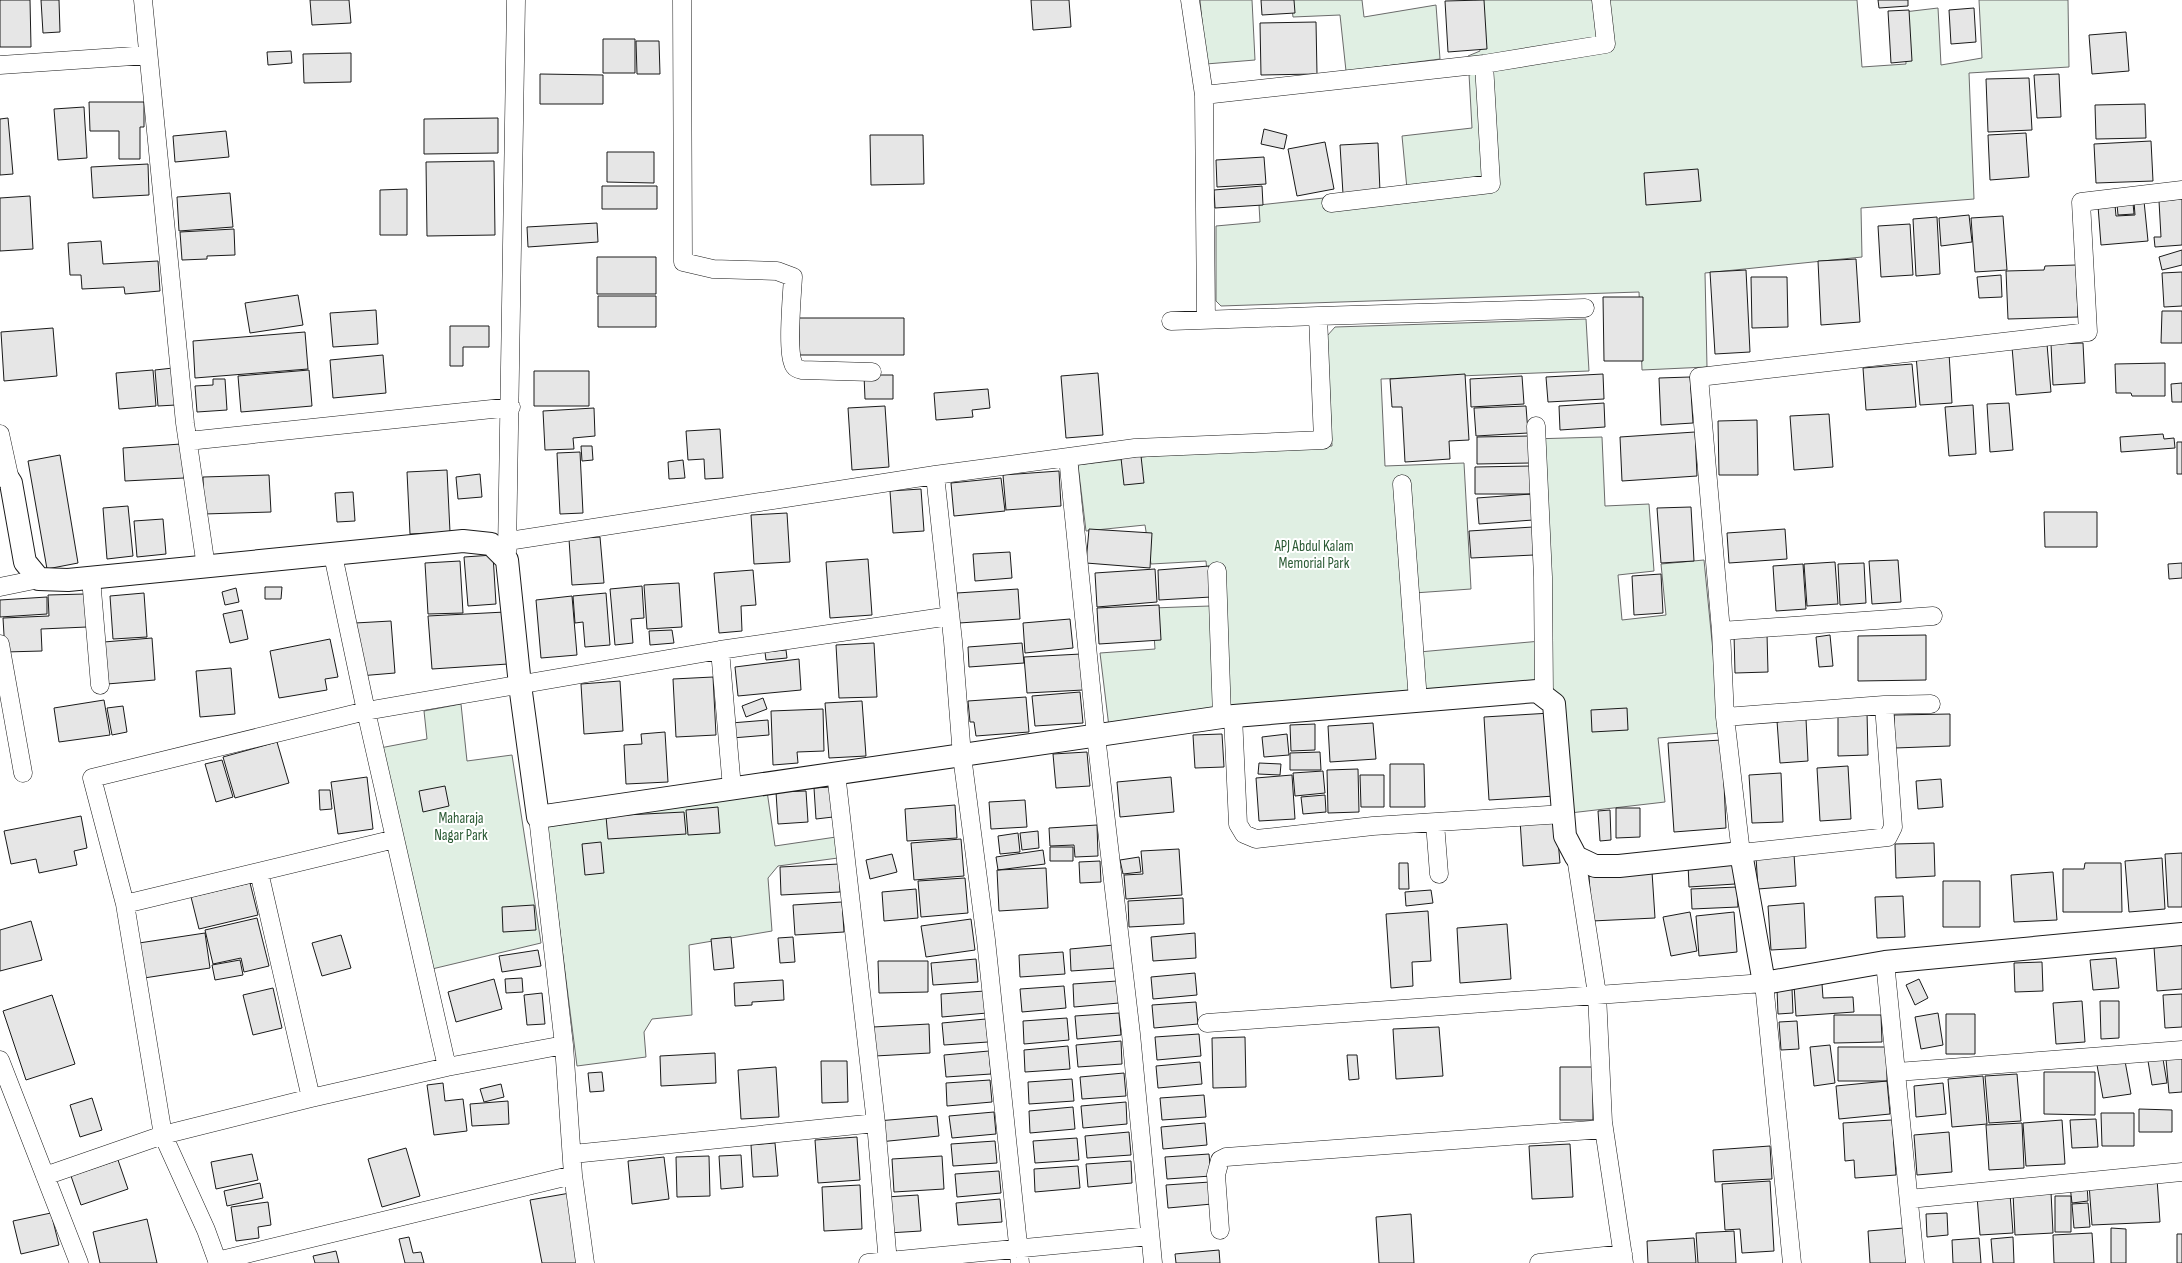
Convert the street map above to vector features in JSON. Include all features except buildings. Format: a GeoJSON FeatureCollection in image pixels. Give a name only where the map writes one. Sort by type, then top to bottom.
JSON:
{"type":"FeatureCollection","features":[{"type":"Feature","properties":{"kind":"street"},"geometry":{"type":"LineString","coordinates":[[144,0],[188,441],[206,567]]}},
{"type":"Feature","properties":{"kind":"street"},"geometry":{"type":"LineString","coordinates":[[516,0],[511,407],[507,550],[520,685],[538,817],[564,1046],[573,1175],[585,1263]]}},
{"type":"Feature","properties":{"kind":"street"},"geometry":{"type":"LineString","coordinates":[[682,0],[683,262],[713,269],[777,271],[793,277],[791,333],[792,362],[795,368],[802,370],[872,372]]}},
{"type":"Feature","properties":{"kind":"street"},"geometry":{"type":"LineString","coordinates":[[1190,0],[1204,95],[1206,320]]}},
{"type":"Feature","properties":{"kind":"street"},"geometry":{"type":"LineString","coordinates":[[1204,95],[1484,64],[1606,44],[1601,0]]}},
{"type":"Feature","properties":{"kind":"street"},"geometry":{"type":"LineString","coordinates":[[0,65],[148,54]]}},
{"type":"Feature","properties":{"kind":"street"},"geometry":{"type":"LineString","coordinates":[[1331,203],[1492,184],[1484,64]]}},
{"type":"Feature","properties":{"kind":"street"},"geometry":{"type":"LineString","coordinates":[[1792,1263],[1764,983],[1741,853],[1726,717],[1721,631],[1699,377],[2088,332],[2082,202],[2182,190]]}},
{"type":"Feature","properties":{"kind":"street"},"geometry":{"type":"LineString","coordinates":[[1171,321],[1585,308]]}},
{"type":"Feature","properties":{"kind":"street"},"geometry":{"type":"LineString","coordinates":[[0,587],[39,578],[68,580],[463,542],[490,544],[507,550],[935,475],[1068,457],[1135,448],[1323,440],[1318,316]]}},
{"type":"Feature","properties":{"kind":"street"},"geometry":{"type":"LineString","coordinates":[[188,441],[511,407]]}},
{"type":"Feature","properties":{"kind":"street"},"geometry":{"type":"LineString","coordinates":[[1536,426],[1543,577],[1544,696]]}},
{"type":"Feature","properties":{"kind":"street"},"geometry":{"type":"LineString","coordinates":[[0,434],[5,474],[25,562],[39,578]]}},
{"type":"Feature","properties":{"kind":"street"},"geometry":{"type":"LineString","coordinates":[[1068,457],[1096,736],[1131,1034],[1153,1263]]}},
{"type":"Feature","properties":{"kind":"street"},"geometry":{"type":"LineString","coordinates":[[935,475],[962,756],[986,940],[1019,1256]]}},
{"type":"Feature","properties":{"kind":"street"},"geometry":{"type":"LineString","coordinates":[[1402,484],[1418,701]]}},
{"type":"Feature","properties":{"kind":"street"},"geometry":{"type":"LineString","coordinates":[[333,555],[366,711],[447,1068]]}},
{"type":"Feature","properties":{"kind":"street"},"geometry":{"type":"LineString","coordinates":[[1217,571],[1227,717],[1238,824],[1244,834],[1256,839],[1373,826],[1564,814]]}},
{"type":"Feature","properties":{"kind":"street"},"geometry":{"type":"LineString","coordinates":[[91,578],[100,685]]}},
{"type":"Feature","properties":{"kind":"street"},"geometry":{"type":"LineString","coordinates":[[573,1175],[218,1262],[206,1230],[163,1135],[125,904],[92,778],[366,711],[720,650],[950,616]]}},
{"type":"Feature","properties":{"kind":"street"},"geometry":{"type":"LineString","coordinates":[[1721,631],[1933,616]]}},
{"type":"Feature","properties":{"kind":"street"},"geometry":{"type":"LineString","coordinates":[[0,644],[24,773]]}},
{"type":"Feature","properties":{"kind":"street"},"geometry":{"type":"LineString","coordinates":[[720,650],[732,788]]}},
{"type":"Feature","properties":{"kind":"street"},"geometry":{"type":"LineString","coordinates":[[538,817],[1227,717],[1537,691],[1554,704],[1566,836],[1576,856],[1597,994],[1604,1130],[1624,1259],[1539,1263]]}},
{"type":"Feature","properties":{"kind":"street"},"geometry":{"type":"LineString","coordinates":[[1726,717],[1884,705],[1931,704]]}},
{"type":"Feature","properties":{"kind":"street"},"geometry":{"type":"LineString","coordinates":[[1576,856],[1595,866],[1619,866],[1888,837],[1893,827],[1884,705]]}},
{"type":"Feature","properties":{"kind":"street"},"geometry":{"type":"LineString","coordinates":[[836,773],[876,1123],[888,1262]]}},
{"type":"Feature","properties":{"kind":"street"},"geometry":{"type":"LineString","coordinates":[[1435,823],[1439,874]]}},
{"type":"Feature","properties":{"kind":"street"},"geometry":{"type":"LineString","coordinates":[[125,904],[395,839]]}},
{"type":"Feature","properties":{"kind":"street"},"geometry":{"type":"LineString","coordinates":[[259,872],[311,1098]]}},
{"type":"Feature","properties":{"kind":"street"},"geometry":{"type":"LineString","coordinates":[[1207,1023],[1764,983],[1885,962],[2182,934]]}},
{"type":"Feature","properties":{"kind":"street"},"geometry":{"type":"LineString","coordinates":[[1885,962],[1915,1263]]}},
{"type":"Feature","properties":{"kind":"street"},"geometry":{"type":"LineString","coordinates":[[45,1176],[163,1135],[311,1098],[447,1068],[564,1046]]}},
{"type":"Feature","properties":{"kind":"street"},"geometry":{"type":"LineString","coordinates":[[1897,1072],[2182,1050]]}},
{"type":"Feature","properties":{"kind":"street"},"geometry":{"type":"LineString","coordinates":[[0,1060],[79,1263]]}},
{"type":"Feature","properties":{"kind":"street"},"geometry":{"type":"LineString","coordinates":[[573,1154],[876,1123]]}},
{"type":"Feature","properties":{"kind":"street"},"geometry":{"type":"LineString","coordinates":[[1220,1230],[1216,1175],[1220,1160],[1226,1157],[1604,1130]]}},
{"type":"Feature","properties":{"kind":"street"},"geometry":{"type":"LineString","coordinates":[[1909,1199],[2182,1172]]}},
{"type":"Feature","properties":{"kind":"street"},"geometry":{"type":"LineString","coordinates":[[868,1263],[1019,1256],[1150,1236]]}},
{"type":"Feature","properties":{"kind":"green space"},"geometry":{"type":"Polygon","coordinates":[[[1200,0],[1252,0],[1255,60],[1206,64],[1200,0]]]}},
{"type":"Feature","properties":{"kind":"green space"},"geometry":{"type":"Polygon","coordinates":[[[1291,0],[1362,0],[1364,17],[1436,5],[1440,59],[1346,71],[1340,15],[1293,17],[1291,0]]]}},
{"type":"Feature","properties":{"kind":"green space"},"geometry":{"type":"Polygon","coordinates":[[[1475,0],[1857,0],[1862,67],[1906,64],[1904,12],[1938,8],[1941,65],[1982,58],[1979,0],[2068,0],[2069,67],[1969,73],[1974,199],[1861,208],[1862,257],[1705,273],[1707,367],[1642,370],[1639,292],[1221,306],[1216,301],[1216,226],[1260,222],[1259,205],[1407,189],[1402,136],[1472,128],[1468,56],[1480,51],[1475,0]]]}},
{"type":"Feature","properties":{"kind":"green space","name":"APJ Abdul Kalam Memorial Park"},"geometry":{"type":"Polygon","coordinates":[[[1586,319],[1589,371],[1381,379],[1385,466],[1464,463],[1471,589],[1414,593],[1419,652],[1541,641],[1531,439],[1602,437],[1605,506],[1649,504],[1654,571],[1618,575],[1622,620],[1666,615],[1661,564],[1704,560],[1721,733],[1658,738],[1665,802],[1570,813],[1543,684],[1109,727],[1100,653],[1155,649],[1152,608],[1210,606],[1206,561],[1151,564],[1145,525],[1086,531],[1078,465],[1151,456],[1332,446],[1327,336],[1335,327],[1586,319]]]}},
{"type":"Feature","properties":{"kind":"green space","name":"Maharaja Nagar Park"},"geometry":{"type":"Polygon","coordinates":[[[461,704],[467,761],[512,755],[541,943],[432,969],[380,748],[427,739],[424,711],[461,704]]]}},
{"type":"Feature","properties":{"kind":"green space"},"geometry":{"type":"Polygon","coordinates":[[[767,791],[775,846],[836,837],[838,858],[778,866],[768,878],[772,931],[689,945],[692,1015],[652,1019],[644,1032],[646,1057],[577,1066],[546,822],[767,791]]]}}]}
